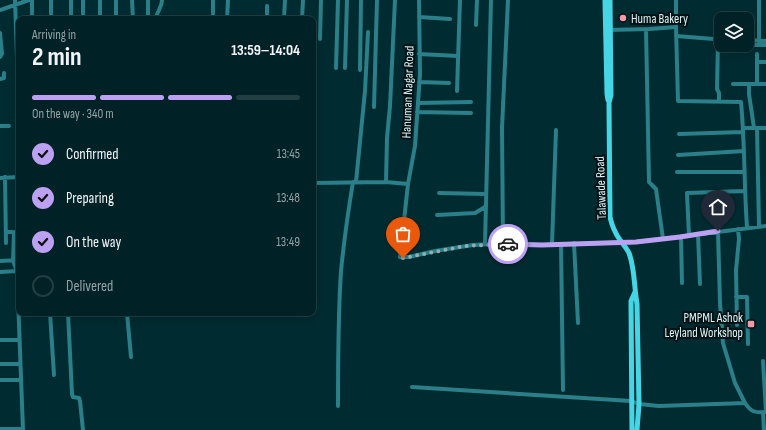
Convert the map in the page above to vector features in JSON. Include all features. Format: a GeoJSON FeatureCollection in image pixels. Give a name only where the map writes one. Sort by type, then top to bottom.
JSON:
{"type":"FeatureCollection","features":[{"type":"Feature","properties":{"kind":"main road","name":"Talawade Road"},"geometry":{"type":"LineString","coordinates":[[605,0],[608,30]]}},
{"type":"Feature","properties":{"kind":"main road","name":"Talawade Road"},"geometry":{"type":"LineString","coordinates":[[610,0],[607,94],[609,103],[610,217],[612,226],[628,251],[632,264],[637,304],[639,404],[637,430]]}},
{"type":"Feature","properties":{"kind":"main road","name":"Talawade Road"},"geometry":{"type":"LineString","coordinates":[[632,430],[631,301],[635,292]]}},
{"type":"Feature","properties":{"kind":"street"},"geometry":{"type":"LineString","coordinates":[[0,10],[15,3],[29,0]]}},
{"type":"Feature","properties":{"kind":"street"},"geometry":{"type":"LineString","coordinates":[[32,0],[32,16]]}},
{"type":"Feature","properties":{"kind":"street"},"geometry":{"type":"LineString","coordinates":[[51,0],[52,16]]}},
{"type":"Feature","properties":{"kind":"street"},"geometry":{"type":"LineString","coordinates":[[71,0],[71,16]]}},
{"type":"Feature","properties":{"kind":"street"},"geometry":{"type":"LineString","coordinates":[[83,0],[83,16]]}},
{"type":"Feature","properties":{"kind":"street"},"geometry":{"type":"LineString","coordinates":[[100,0],[100,16]]}},
{"type":"Feature","properties":{"kind":"street"},"geometry":{"type":"LineString","coordinates":[[116,0],[116,16]]}},
{"type":"Feature","properties":{"kind":"street"},"geometry":{"type":"LineString","coordinates":[[132,0],[133,16]]}},
{"type":"Feature","properties":{"kind":"street"},"geometry":{"type":"LineString","coordinates":[[148,0],[148,16]]}},
{"type":"Feature","properties":{"kind":"street"},"geometry":{"type":"LineString","coordinates":[[156,16],[162,0]]}},
{"type":"Feature","properties":{"kind":"street"},"geometry":{"type":"LineString","coordinates":[[213,0],[213,16]]}},
{"type":"Feature","properties":{"kind":"street"},"geometry":{"type":"LineString","coordinates":[[227,16],[228,0]]}},
{"type":"Feature","properties":{"kind":"street"},"geometry":{"type":"LineString","coordinates":[[284,16],[285,0]]}},
{"type":"Feature","properties":{"kind":"street"},"geometry":{"type":"LineString","coordinates":[[302,16],[303,0]]}},
{"type":"Feature","properties":{"kind":"street"},"geometry":{"type":"LineString","coordinates":[[320,39],[321,0]]}},
{"type":"Feature","properties":{"kind":"street"},"geometry":{"type":"LineString","coordinates":[[336,68],[338,0]]}},
{"type":"Feature","properties":{"kind":"street"},"geometry":{"type":"LineString","coordinates":[[345,68],[347,0]]}},
{"type":"Feature","properties":{"kind":"street"},"geometry":{"type":"LineString","coordinates":[[360,70],[361,0]]}},
{"type":"Feature","properties":{"kind":"street"},"geometry":{"type":"LineString","coordinates":[[374,107],[377,0]]}},
{"type":"Feature","properties":{"kind":"street"},"geometry":{"type":"LineString","coordinates":[[386,182],[395,0]]}},
{"type":"Feature","properties":{"kind":"street","name":"Hanuman Nagar Road"},"geometry":{"type":"LineString","coordinates":[[419,0],[419,82],[415,146],[408,184],[400,256],[409,257],[435,251],[485,244]]}},
{"type":"Feature","properties":{"kind":"street"},"geometry":{"type":"LineString","coordinates":[[457,91],[460,0]]}},
{"type":"Feature","properties":{"kind":"street"},"geometry":{"type":"LineString","coordinates":[[476,25],[477,0]]}},
{"type":"Feature","properties":{"kind":"street"},"geometry":{"type":"LineString","coordinates":[[491,0],[485,244],[636,242],[766,226]]}},
{"type":"Feature","properties":{"kind":"street"},"geometry":{"type":"LineString","coordinates":[[503,244],[502,135],[508,0]]}},
{"type":"Feature","properties":{"kind":"street"},"geometry":{"type":"LineString","coordinates":[[676,0],[678,101],[741,102],[744,151],[744,191],[747,228]]}},
{"type":"Feature","properties":{"kind":"street"},"geometry":{"type":"LineString","coordinates":[[759,0],[759,43]]}},
{"type":"Feature","properties":{"kind":"street"},"geometry":{"type":"LineString","coordinates":[[15,3],[16,31]]}},
{"type":"Feature","properties":{"kind":"street"},"geometry":{"type":"LineString","coordinates":[[266,16],[267,6]]}},
{"type":"Feature","properties":{"kind":"street"},"geometry":{"type":"LineString","coordinates":[[419,18],[450,19]]}},
{"type":"Feature","properties":{"kind":"street"},"geometry":{"type":"LineString","coordinates":[[608,30],[676,27]]}},
{"type":"Feature","properties":{"kind":"street"},"geometry":{"type":"LineString","coordinates":[[646,29],[649,182],[656,189],[664,239]]}},
{"type":"Feature","properties":{"kind":"street"},"geometry":{"type":"LineString","coordinates":[[0,32],[2,53],[0,57]]}},
{"type":"Feature","properties":{"kind":"street"},"geometry":{"type":"LineString","coordinates":[[338,406],[341,272],[346,229],[355,182],[365,91],[368,32]]}},
{"type":"Feature","properties":{"kind":"street"},"geometry":{"type":"LineString","coordinates":[[676,36],[714,39],[718,41],[717,89],[719,93],[719,102]]}},
{"type":"Feature","properties":{"kind":"street"},"geometry":{"type":"LineString","coordinates":[[754,44],[766,41]]}},
{"type":"Feature","properties":{"kind":"street"},"geometry":{"type":"LineString","coordinates":[[754,42],[766,45]]}},
{"type":"Feature","properties":{"kind":"street"},"geometry":{"type":"LineString","coordinates":[[419,54],[458,56]]}},
{"type":"Feature","properties":{"kind":"street"},"geometry":{"type":"LineString","coordinates":[[757,54],[757,84]]}},
{"type":"Feature","properties":{"kind":"street"},"geometry":{"type":"LineString","coordinates":[[757,62],[766,62]]}},
{"type":"Feature","properties":{"kind":"street"},"geometry":{"type":"LineString","coordinates":[[0,79],[4,78],[4,73]]}},
{"type":"Feature","properties":{"kind":"street"},"geometry":{"type":"LineString","coordinates":[[419,82],[449,83]]}},
{"type":"Feature","properties":{"kind":"street"},"geometry":{"type":"LineString","coordinates":[[733,84],[766,84]]}},
{"type":"Feature","properties":{"kind":"street"},"geometry":{"type":"LineString","coordinates":[[749,84],[749,94],[756,128],[759,226]]}},
{"type":"Feature","properties":{"kind":"street"},"geometry":{"type":"LineString","coordinates":[[418,103],[471,102]]}},
{"type":"Feature","properties":{"kind":"street"},"geometry":{"type":"LineString","coordinates":[[417,112],[471,113]]}},
{"type":"Feature","properties":{"kind":"street"},"geometry":{"type":"LineString","coordinates":[[0,126],[8,126]]}},
{"type":"Feature","properties":{"kind":"street"},"geometry":{"type":"LineString","coordinates":[[679,134],[766,128]]}},
{"type":"Feature","properties":{"kind":"street"},"geometry":{"type":"LineString","coordinates":[[552,244],[556,130]]}},
{"type":"Feature","properties":{"kind":"street"},"geometry":{"type":"LineString","coordinates":[[678,155],[744,151]]}},
{"type":"Feature","properties":{"kind":"street"},"geometry":{"type":"LineString","coordinates":[[677,172],[744,172]]}},
{"type":"Feature","properties":{"kind":"street"},"geometry":{"type":"LineString","coordinates":[[6,243],[2,177],[16,177]]}},
{"type":"Feature","properties":{"kind":"street"},"geometry":{"type":"LineString","coordinates":[[316,183],[386,182],[408,184]]}},
{"type":"Feature","properties":{"kind":"street"},"geometry":{"type":"LineString","coordinates":[[689,236],[687,192],[744,191]]}},
{"type":"Feature","properties":{"kind":"street"},"geometry":{"type":"LineString","coordinates":[[439,193],[486,194]]}},
{"type":"Feature","properties":{"kind":"street"},"geometry":{"type":"LineString","coordinates":[[438,215],[475,213],[486,207]]}},
{"type":"Feature","properties":{"kind":"street"},"geometry":{"type":"LineString","coordinates":[[736,325],[736,270],[739,239],[738,229]]}},
{"type":"Feature","properties":{"kind":"street"},"geometry":{"type":"LineString","coordinates":[[718,231],[719,282],[723,343],[735,383],[745,403],[750,410],[755,412],[765,412]]}},
{"type":"Feature","properties":{"kind":"street"},"geometry":{"type":"LineString","coordinates":[[6,232],[14,232],[14,261],[16,267]]}},
{"type":"Feature","properties":{"kind":"street"},"geometry":{"type":"LineString","coordinates":[[698,234],[700,284]]}},
{"type":"Feature","properties":{"kind":"street"},"geometry":{"type":"LineString","coordinates":[[681,237],[682,283]]}},
{"type":"Feature","properties":{"kind":"street"},"geometry":{"type":"LineString","coordinates":[[574,243],[578,323]]}},
{"type":"Feature","properties":{"kind":"street"},"geometry":{"type":"LineString","coordinates":[[561,244],[563,390]]}},
{"type":"Feature","properties":{"kind":"street"},"geometry":{"type":"LineString","coordinates":[[0,261],[14,261]]}},
{"type":"Feature","properties":{"kind":"street"},"geometry":{"type":"LineString","coordinates":[[0,272],[16,270]]}},
{"type":"Feature","properties":{"kind":"street"},"geometry":{"type":"LineString","coordinates":[[736,297],[747,297],[748,344]]}},
{"type":"Feature","properties":{"kind":"street"},"geometry":{"type":"LineString","coordinates":[[0,429],[23,429],[18,316]]}},
{"type":"Feature","properties":{"kind":"street"},"geometry":{"type":"LineString","coordinates":[[50,316],[54,375]]}},
{"type":"Feature","properties":{"kind":"street"},"geometry":{"type":"LineString","coordinates":[[68,316],[72,394],[73,397],[79,398],[80,401],[83,430]]}},
{"type":"Feature","properties":{"kind":"street"},"geometry":{"type":"LineString","coordinates":[[127,316],[131,357]]}},
{"type":"Feature","properties":{"kind":"street"},"geometry":{"type":"LineString","coordinates":[[0,340],[19,340]]}},
{"type":"Feature","properties":{"kind":"street"},"geometry":{"type":"LineString","coordinates":[[763,361],[765,412],[764,430]]}},
{"type":"Feature","properties":{"kind":"street"},"geometry":{"type":"LineString","coordinates":[[0,364],[20,364]]}},
{"type":"Feature","properties":{"kind":"street"},"geometry":{"type":"LineString","coordinates":[[0,380],[20,380]]}},
{"type":"Feature","properties":{"kind":"street"},"geometry":{"type":"LineString","coordinates":[[412,387],[631,401],[639,404],[659,406],[745,403]]}},
{"type":"Feature","properties":{"kind":"way so far"},"geometry":{"type":"LineString","coordinates":[[403,258],[465,246],[508,244]]}},
{"type":"Feature","properties":{"kind":"place","name":"Huma Bakery"},"geometry":{"type":"Point","coordinates":[623,18]}},
{"type":"Feature","properties":{"kind":"place","name":"PMPML Ashok Leyland Workshop"},"geometry":{"type":"Point","coordinates":[751,324]}},
{"type":"Feature","properties":{"kind":"route"},"geometry":{"type":"LineString","coordinates":[[508,244],[542,245],[636,242],[718,231]]}}]}
